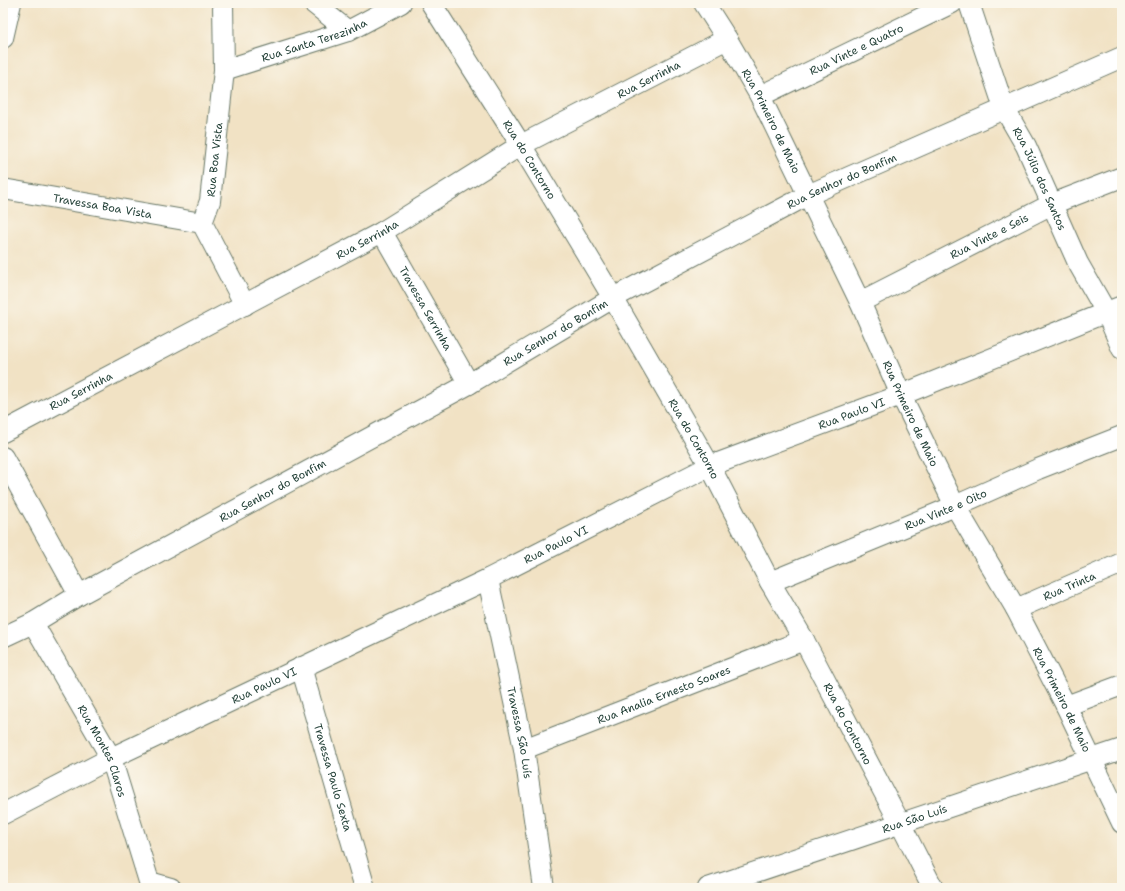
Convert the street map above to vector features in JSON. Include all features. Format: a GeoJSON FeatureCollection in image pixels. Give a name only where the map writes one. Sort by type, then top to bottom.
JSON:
{"type":"FeatureCollection","features":[{"type":"Feature","properties":{"kind":"street"},"geometry":{"type":"LineString","coordinates":[[3,38],[11,3]]}},
{"type":"Feature","properties":{"kind":"street","name":"Rua Boa Vista"},"geometry":{"type":"LineString","coordinates":[[202,223],[210,201],[224,70],[222,3]]}},
{"type":"Feature","properties":{"kind":"street"},"geometry":{"type":"LineString","coordinates":[[313,3],[348,31]]}},
{"type":"Feature","properties":{"kind":"street","name":"Rua Santa Terezinha"},"geometry":{"type":"LineString","coordinates":[[224,70],[348,31],[401,3]]}},
{"type":"Feature","properties":{"kind":"street","name":"Rua do Contorno"},"geometry":{"type":"LineString","coordinates":[[431,3],[521,145],[613,298],[710,466],[770,582],[804,640],[933,888]]}},
{"type":"Feature","properties":{"kind":"street","name":"Rua Primeiro de Maio"},"geometry":{"type":"LineString","coordinates":[[704,3],[760,96],[860,302],[901,395],[955,506],[990,562],[1016,610],[1066,706],[1122,823]]}},
{"type":"Feature","properties":{"kind":"street","name":"Rua Vinte e Quatro"},"geometry":{"type":"LineString","coordinates":[[760,96],[952,3]]}},
{"type":"Feature","properties":{"kind":"street","name":"Rua Júlio dos Santos"},"geometry":{"type":"LineString","coordinates":[[969,3],[1004,108],[1026,146],[1078,263],[1114,309],[1122,349]]}},
{"type":"Feature","properties":{"kind":"street","name":"Rua Serrinha"},"geometry":{"type":"LineString","coordinates":[[3,432],[382,232],[521,145],[727,39]]}},
{"type":"Feature","properties":{"kind":"street","name":"Rua Senhor do Bonfim"},"geometry":{"type":"LineString","coordinates":[[3,637],[469,384],[613,298],[808,195],[1122,57]]}},
{"type":"Feature","properties":{"kind":"street","name":"Rua Vinte e Seis"},"geometry":{"type":"LineString","coordinates":[[860,302],[1052,204],[1122,177]]}},
{"type":"Feature","properties":{"kind":"street","name":"Travessa Boa Vista"},"geometry":{"type":"LineString","coordinates":[[3,190],[202,223]]}},
{"type":"Feature","properties":{"kind":"street"},"geometry":{"type":"LineString","coordinates":[[202,223],[245,305]]}},
{"type":"Feature","properties":{"kind":"street","name":"Travessa Serrinha"},"geometry":{"type":"LineString","coordinates":[[382,232],[469,384]]}},
{"type":"Feature","properties":{"kind":"street","name":"Rua Paulo VI"},"geometry":{"type":"LineString","coordinates":[[3,814],[112,758],[488,579],[710,466],[901,395],[1114,309]]}},
{"type":"Feature","properties":{"kind":"street","name":"Rua Vinte e Oito"},"geometry":{"type":"LineString","coordinates":[[770,582],[955,506],[1038,469],[1122,436]]}},
{"type":"Feature","properties":{"kind":"street"},"geometry":{"type":"LineString","coordinates":[[3,457],[79,595]]}},
{"type":"Feature","properties":{"kind":"street","name":"Rua Trinta"},"geometry":{"type":"LineString","coordinates":[[1016,610],[1122,563]]}},
{"type":"Feature","properties":{"kind":"street","name":"Travessa São Luís"},"geometry":{"type":"LineString","coordinates":[[488,579],[524,749],[544,888]]}},
{"type":"Feature","properties":{"kind":"street","name":"Rua Montes Claros"},"geometry":{"type":"LineString","coordinates":[[33,622],[112,758],[150,885]]}},
{"type":"Feature","properties":{"kind":"street","name":"Rua Analia Ernesto Soares"},"geometry":{"type":"LineString","coordinates":[[524,749],[804,640]]}},
{"type":"Feature","properties":{"kind":"street","name":"Travessa Paulo Sexta"},"geometry":{"type":"LineString","coordinates":[[301,667],[364,888]]}},
{"type":"Feature","properties":{"kind":"street"},"geometry":{"type":"LineString","coordinates":[[1066,706],[1122,685]]}},
{"type":"Feature","properties":{"kind":"street","name":"Rua São Luís"},"geometry":{"type":"LineString","coordinates":[[708,888],[1122,749]]}},
{"type":"Feature","properties":{"kind":"street"},"geometry":{"type":"LineString","coordinates":[[150,885],[171,888]]}}]}
